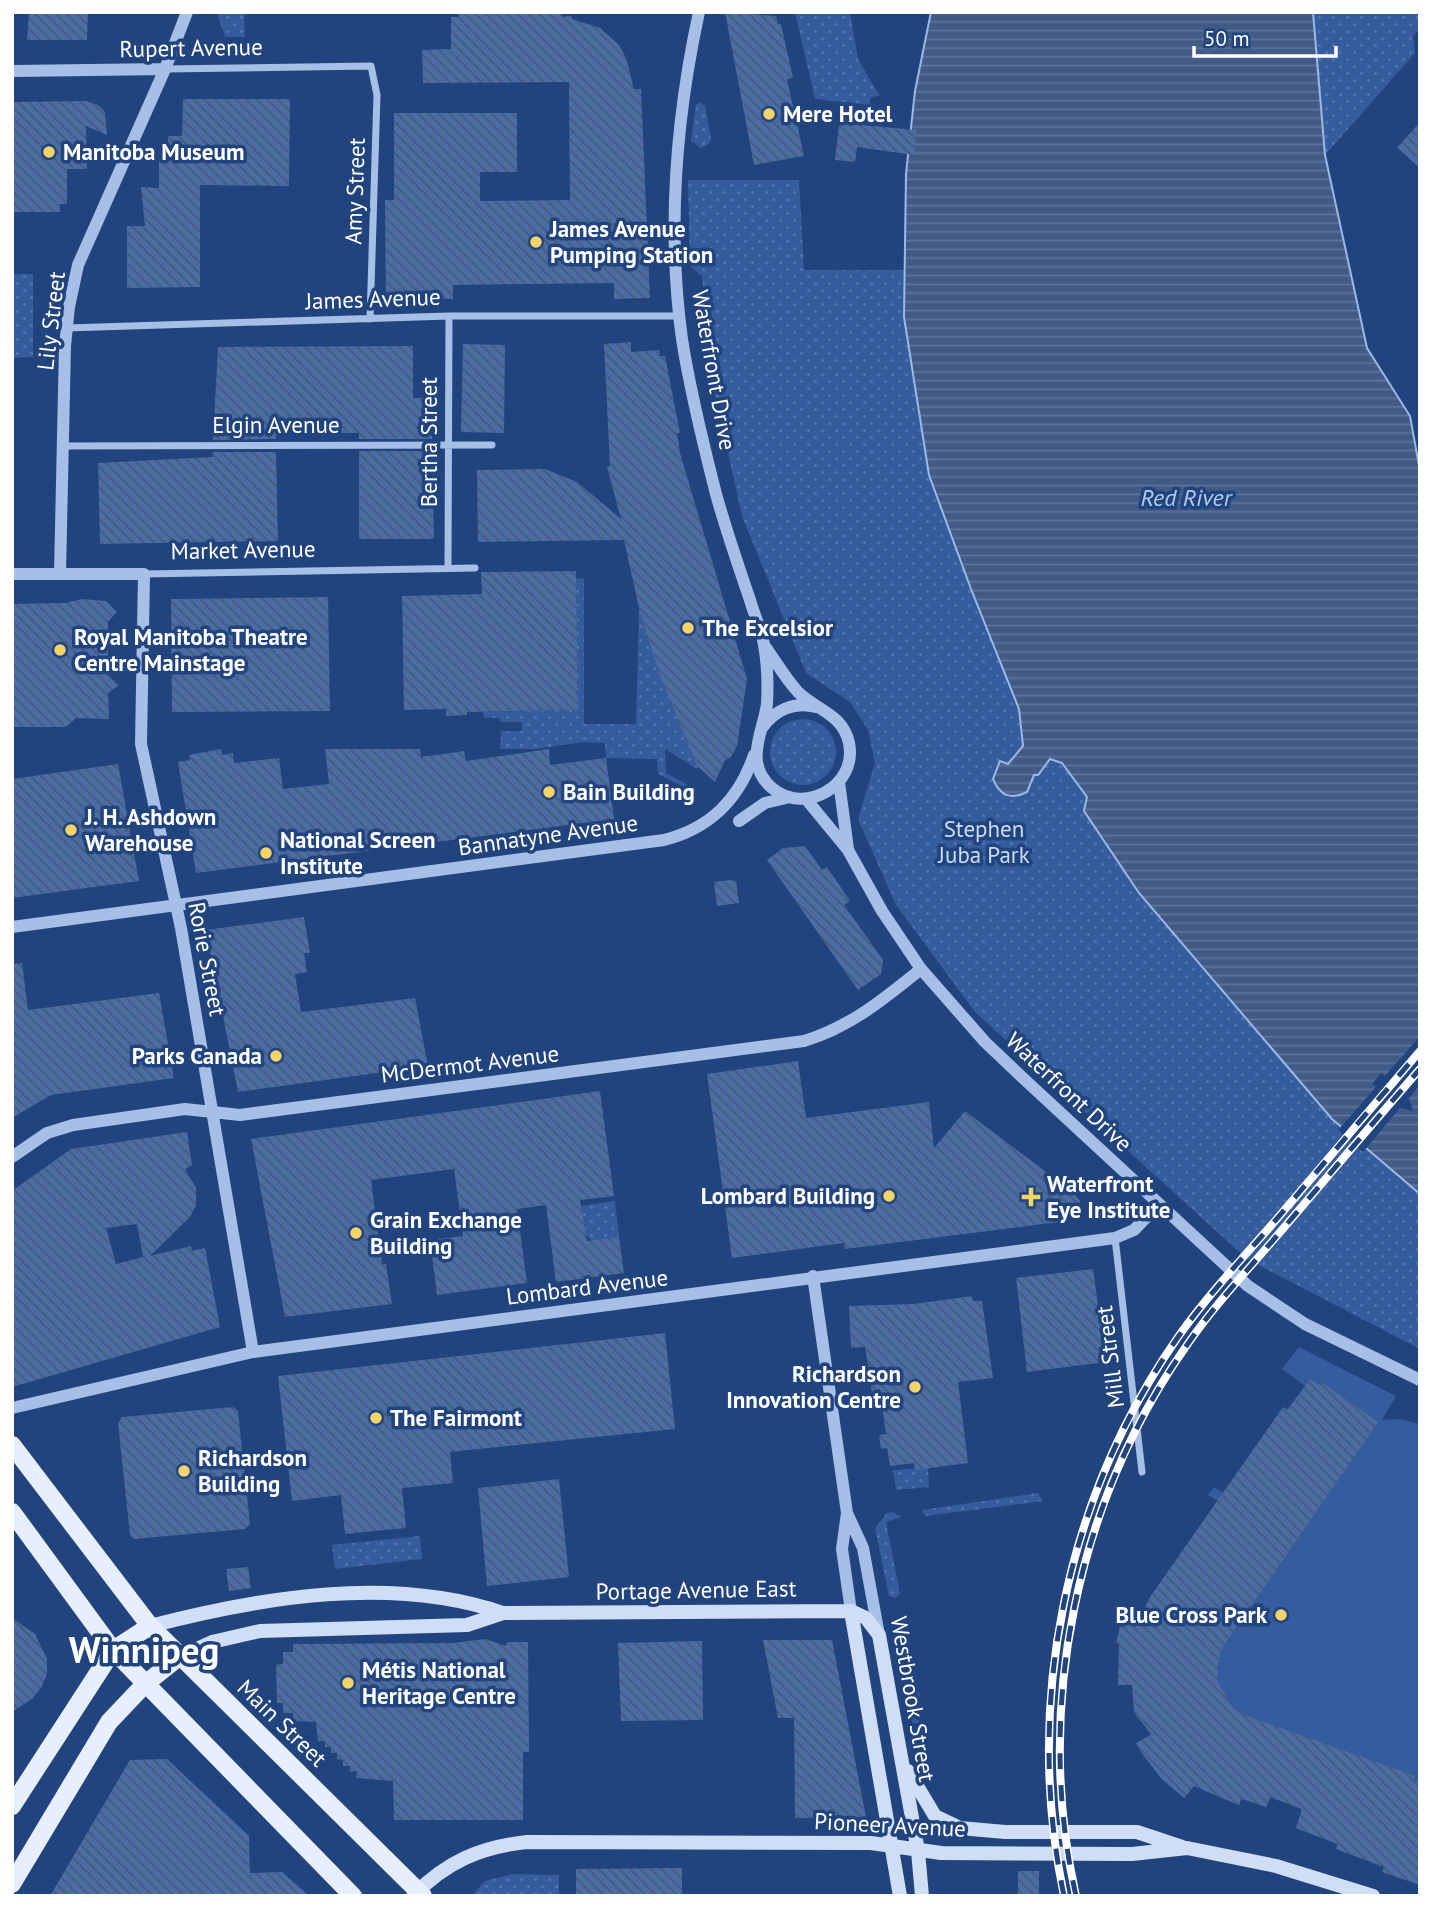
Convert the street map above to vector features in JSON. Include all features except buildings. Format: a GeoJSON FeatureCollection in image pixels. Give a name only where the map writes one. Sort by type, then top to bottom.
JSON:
{"type":"FeatureCollection","features":[{"type":"Feature","properties":{"kind":"main road","name":"Main Street"},"geometry":{"type":"LineString","coordinates":[[12,1445],[150,1626],[418,1894]]}},
{"type":"Feature","properties":{"kind":"main road"},"geometry":{"type":"LineString","coordinates":[[12,1512],[113,1650],[353,1896]]}},
{"type":"Feature","properties":{"kind":"main road","name":"Portage Avenue East"},"geometry":{"type":"LineString","coordinates":[[150,1626],[250,1604],[384,1593],[465,1600],[503,1613]]}},
{"type":"Feature","properties":{"kind":"main road","name":"Portage Avenue East"},"geometry":{"type":"LineString","coordinates":[[179,1657],[212,1642],[260,1631],[467,1625],[503,1613],[851,1611]]}},
{"type":"Feature","properties":{"kind":"main road"},"geometry":{"type":"LineString","coordinates":[[851,1611],[866,1618],[879,1635]]}},
{"type":"Feature","properties":{"kind":"main road","name":"Westbrook Street"},"geometry":{"type":"LineString","coordinates":[[851,1611],[900,1896]]}},
{"type":"Feature","properties":{"kind":"main road"},"geometry":{"type":"LineString","coordinates":[[12,1806],[113,1650],[150,1626]]}},
{"type":"Feature","properties":{"kind":"main road","name":"Westbrook Street"},"geometry":{"type":"LineString","coordinates":[[879,1635],[918,1851],[922,1896]]}},
{"type":"Feature","properties":{"kind":"main road"},"geometry":{"type":"LineString","coordinates":[[12,1884],[109,1722],[145,1684],[179,1657]]}},
{"type":"Feature","properties":{"kind":"main road"},"geometry":{"type":"LineString","coordinates":[[900,1756],[935,1816],[960,1828],[1005,1832],[1137,1832],[1187,1848]]}},
{"type":"Feature","properties":{"kind":"main road","name":"Pioneer Avenue"},"geometry":{"type":"LineString","coordinates":[[418,1894],[438,1872],[472,1853],[498,1845],[527,1842],[871,1843],[918,1851],[1132,1854],[1187,1848],[1276,1866],[1373,1896]]}},
{"type":"Feature","properties":{"kind":"street","name":"Lily Street"},"geometry":{"type":"LineString","coordinates":[[60,573],[61,446],[67,328],[78,265],[165,69],[187,12]]}},
{"type":"Feature","properties":{"kind":"street","name":"Waterfront Drive"},"geometry":{"type":"LineString","coordinates":[[699,12],[678,129],[680,316],[706,454],[764,645],[767,703],[756,751]]}},
{"type":"Feature","properties":{"kind":"street","name":"Rupert Avenue"},"geometry":{"type":"LineString","coordinates":[[12,71],[371,66]]}},
{"type":"Feature","properties":{"kind":"street","name":"Amy Street"},"geometry":{"type":"LineString","coordinates":[[370,319],[377,95],[371,66]]}},
{"type":"Feature","properties":{"kind":"street","name":"James Avenue"},"geometry":{"type":"LineString","coordinates":[[67,328],[449,316],[680,316]]}},
{"type":"Feature","properties":{"kind":"street","name":"Bertha Street"},"geometry":{"type":"LineString","coordinates":[[448,568],[449,316]]}},
{"type":"Feature","properties":{"kind":"street","name":"Elgin Avenue"},"geometry":{"type":"LineString","coordinates":[[61,446],[492,445]]}},
{"type":"Feature","properties":{"kind":"street","name":"Market Avenue"},"geometry":{"type":"LineString","coordinates":[[12,573],[144,574],[475,568]]}},
{"type":"Feature","properties":{"kind":"street","name":"Rorie Street"},"geometry":{"type":"LineString","coordinates":[[144,574],[141,744],[176,904],[253,1352]]}},
{"type":"Feature","properties":{"kind":"street","name":"Waterfront Drive"},"geometry":{"type":"LineString","coordinates":[[764,645],[799,692],[839,722],[849,741],[848,765],[839,782],[848,850]]}},
{"type":"Feature","properties":{"kind":"street"},"geometry":{"type":"LineString","coordinates":[[759,734],[769,719],[780,710],[800,705],[819,708]]}},
{"type":"Feature","properties":{"kind":"street","name":"Bannatyne Avenue"},"geometry":{"type":"LineString","coordinates":[[12,927],[627,846],[685,835],[732,798],[744,784],[756,751]]}},
{"type":"Feature","properties":{"kind":"street"},"geometry":{"type":"LineString","coordinates":[[756,751],[764,778],[772,788],[790,797],[806,799],[822,794],[839,782]]}},
{"type":"Feature","properties":{"kind":"street"},"geometry":{"type":"LineString","coordinates":[[739,821],[765,803],[790,797]]}},
{"type":"Feature","properties":{"kind":"street","name":"Waterfront Drive"},"geometry":{"type":"LineString","coordinates":[[806,799],[848,850],[882,911],[921,969],[985,1042],[1232,1272],[1276,1306],[1420,1380]]}},
{"type":"Feature","properties":{"kind":"street","name":"McDermot Avenue"},"geometry":{"type":"LineString","coordinates":[[12,1157],[47,1133],[73,1125],[185,1109],[240,1115],[804,1041],[831,1033],[865,1013],[921,969]]}},
{"type":"Feature","properties":{"kind":"street","name":"Lombard Avenue"},"geometry":{"type":"LineString","coordinates":[[12,1408],[253,1352],[1115,1238],[1134,1230],[1159,1204]]}},
{"type":"Feature","properties":{"kind":"street","name":"Mill Street"},"geometry":{"type":"LineString","coordinates":[[1115,1238],[1142,1472]]}},
{"type":"Feature","properties":{"kind":"street","name":"Westbrook Street"},"geometry":{"type":"LineString","coordinates":[[813,1276],[847,1513],[842,1549],[851,1611]]}},
{"type":"Feature","properties":{"kind":"street","name":"Westbrook Street"},"geometry":{"type":"LineString","coordinates":[[847,1513],[863,1548],[879,1635]]}},
{"type":"Feature","properties":{"kind":"green space"},"geometry":{"type":"Polygon","coordinates":[[[220,12],[244,12],[245,37],[225,37],[218,17],[220,12]]]}},
{"type":"Feature","properties":{"kind":"green space"},"geometry":{"type":"Polygon","coordinates":[[[795,12],[850,12],[858,59],[879,95],[870,98],[870,105],[815,99],[795,12]]]}},
{"type":"Feature","properties":{"kind":"green space"},"geometry":{"type":"Polygon","coordinates":[[[1313,12],[1420,12],[1420,28],[1413,36],[1415,53],[1325,155],[1313,12]]]}},
{"type":"Feature","properties":{"kind":"green space"},"geometry":{"type":"Polygon","coordinates":[[[699,102],[705,106],[711,139],[708,145],[701,148],[691,141],[696,105],[699,102]]]}},
{"type":"Feature","properties":{"kind":"green space","name":"Stephen Juba Park"},"geometry":{"type":"Polygon","coordinates":[[[688,180],[799,180],[804,270],[906,270],[904,317],[929,475],[1062,763],[1087,797],[1139,893],[1332,1119],[1420,1194],[1420,1349],[1247,1259],[975,1012],[896,905],[858,819],[875,763],[868,730],[850,702],[806,673],[742,516],[709,367],[702,276],[690,266],[688,180]]]}},
{"type":"Feature","properties":{"kind":"green space"},"geometry":{"type":"Polygon","coordinates":[[[12,274],[33,274],[33,357],[12,358],[12,274]]]}},
{"type":"Feature","properties":{"kind":"green space"},"geometry":{"type":"Polygon","coordinates":[[[584,578],[584,724],[636,724],[639,611],[642,611],[659,673],[697,766],[697,769],[665,749],[666,773],[690,786],[687,789],[658,774],[657,759],[606,758],[605,743],[584,742],[534,749],[500,749],[501,731],[522,731],[522,722],[500,722],[499,718],[484,718],[483,712],[578,710],[576,579],[584,578]]]}},
{"type":"Feature","properties":{"kind":"green space"},"geometry":{"type":"Polygon","coordinates":[[[803,719],[816,722],[826,729],[833,739],[836,752],[833,765],[826,775],[816,782],[803,785],[790,782],[780,775],[773,765],[770,752],[773,739],[780,729],[790,722],[803,719]]]}},
{"type":"Feature","properties":{"kind":"green space"},"geometry":{"type":"Polygon","coordinates":[[[615,1201],[619,1237],[592,1241],[586,1235],[581,1206],[615,1201]]]}},
{"type":"Feature","properties":{"kind":"green space","name":"Blue Cross Park"},"geometry":{"type":"Polygon","coordinates":[[[1299,1347],[1396,1396],[1382,1420],[1399,1419],[1420,1424],[1420,1885],[1384,1866],[1336,1849],[1337,1844],[1296,1828],[1302,1809],[1271,1797],[1266,1807],[1241,1799],[1239,1805],[1194,1786],[1184,1798],[1161,1778],[1171,1766],[1136,1716],[1132,1685],[1118,1685],[1119,1644],[1116,1643],[1124,1612],[1142,1617],[1218,1501],[1208,1495],[1214,1487],[1223,1493],[1305,1386],[1282,1369],[1299,1347]]]}},
{"type":"Feature","properties":{"kind":"green space"},"geometry":{"type":"Polygon","coordinates":[[[928,1468],[929,1487],[896,1490],[893,1470],[928,1468]]]}},
{"type":"Feature","properties":{"kind":"green space"},"geometry":{"type":"Polygon","coordinates":[[[1038,1493],[1043,1501],[925,1516],[922,1510],[1038,1493]]]}},
{"type":"Feature","properties":{"kind":"green space"},"geometry":{"type":"Polygon","coordinates":[[[893,1512],[901,1517],[886,1522],[900,1594],[895,1598],[889,1596],[875,1528],[887,1513],[893,1512]]]}},
{"type":"Feature","properties":{"kind":"green space"},"geometry":{"type":"Polygon","coordinates":[[[420,1536],[422,1559],[335,1569],[332,1545],[420,1536]]]}},
{"type":"Feature","properties":{"kind":"green space"},"geometry":{"type":"Polygon","coordinates":[[[904,1614],[921,1703],[917,1705],[920,1724],[912,1723],[894,1622],[897,1616],[904,1614]]]}},
{"type":"Feature","properties":{"kind":"green space"},"geometry":{"type":"Polygon","coordinates":[[[513,1874],[559,1875],[559,1896],[477,1896],[474,1893],[485,1881],[513,1874]]]}},
{"type":"Feature","properties":{"kind":"water","name":"Red River"},"geometry":{"type":"Polygon","coordinates":[[[931,12],[1313,12],[1325,155],[1367,348],[1410,416],[1420,471],[1420,1194],[1332,1119],[1139,893],[1084,811],[1087,797],[1062,763],[1050,759],[1038,775],[1034,775],[1027,792],[1016,796],[1003,793],[993,779],[1000,761],[1008,764],[1023,746],[1019,709],[929,475],[904,317],[906,174],[915,91],[931,12]]]}},
{"type":"Feature","properties":{"kind":"pier"},"geometry":{"type":"Polygon","coordinates":[[[1420,1036],[1420,1085],[1409,1098],[1413,1111],[1400,1108],[1363,1152],[1338,1130],[1376,1087],[1372,1084],[1381,1073],[1385,1076],[1420,1036]]]}},
{"type":"Feature","properties":{"kind":"railway"},"geometry":{"type":"LineString","coordinates":[[1064,1896],[1053,1823],[1049,1750],[1053,1677],[1064,1605],[1082,1534],[1107,1466],[1139,1400],[1188,1323],[1420,1051]]}},
{"type":"Feature","properties":{"kind":"railway"},"geometry":{"type":"LineString","coordinates":[[1076,1896],[1064,1825],[1060,1753],[1063,1680],[1074,1609],[1092,1539],[1117,1471],[1149,1406],[1197,1331],[1420,1069]]}},
{"type":"Feature","properties":{"kind":"place","name":"Mere Hotel"},"geometry":{"type":"Point","coordinates":[769,114]}},
{"type":"Feature","properties":{"kind":"place","name":"Manitoba Museum"},"geometry":{"type":"Point","coordinates":[49,152]}},
{"type":"Feature","properties":{"kind":"place","name":"James Avenue Pumping Station"},"geometry":{"type":"Point","coordinates":[536,242]}},
{"type":"Feature","properties":{"kind":"place","name":"The Excelsior"},"geometry":{"type":"Point","coordinates":[688,628]}},
{"type":"Feature","properties":{"kind":"place","name":"Royal Manitoba Theatre Centre Mainstage"},"geometry":{"type":"Point","coordinates":[60,650]}},
{"type":"Feature","properties":{"kind":"place","name":"Bain Building"},"geometry":{"type":"Point","coordinates":[549,792]}},
{"type":"Feature","properties":{"kind":"place","name":"J. H. Ashdown Warehouse"},"geometry":{"type":"Point","coordinates":[71,830]}},
{"type":"Feature","properties":{"kind":"place","name":"National Screen Institute"},"geometry":{"type":"Point","coordinates":[266,853]}},
{"type":"Feature","properties":{"kind":"place","name":"Parks Canada"},"geometry":{"type":"Point","coordinates":[276,1056]}},
{"type":"Feature","properties":{"kind":"place","name":"Lombard Building"},"geometry":{"type":"Point","coordinates":[889,1196]}},
{"type":"Feature","properties":{"kind":"place","name":"Waterfront Eye Institute"},"geometry":{"type":"Point","coordinates":[1031,1197]}},
{"type":"Feature","properties":{"kind":"place","name":"Grain Exchange Building"},"geometry":{"type":"Point","coordinates":[356,1233]}},
{"type":"Feature","properties":{"kind":"place","name":"Richardson Innovation Centre"},"geometry":{"type":"Point","coordinates":[915,1387]}},
{"type":"Feature","properties":{"kind":"place","name":"The Fairmont"},"geometry":{"type":"Point","coordinates":[376,1418]}},
{"type":"Feature","properties":{"kind":"place","name":"Richardson Building"},"geometry":{"type":"Point","coordinates":[184,1471]}},
{"type":"Feature","properties":{"kind":"place","name":"Blue Cross Park"},"geometry":{"type":"Point","coordinates":[1281,1615]}},
{"type":"Feature","properties":{"kind":"place","name":"Métis National Heritage Centre"},"geometry":{"type":"Point","coordinates":[348,1683]}},
{"type":"Feature","properties":{"kind":"district","name":"Winnipeg"},"geometry":{"type":"Point","coordinates":[144,1650]}}]}
